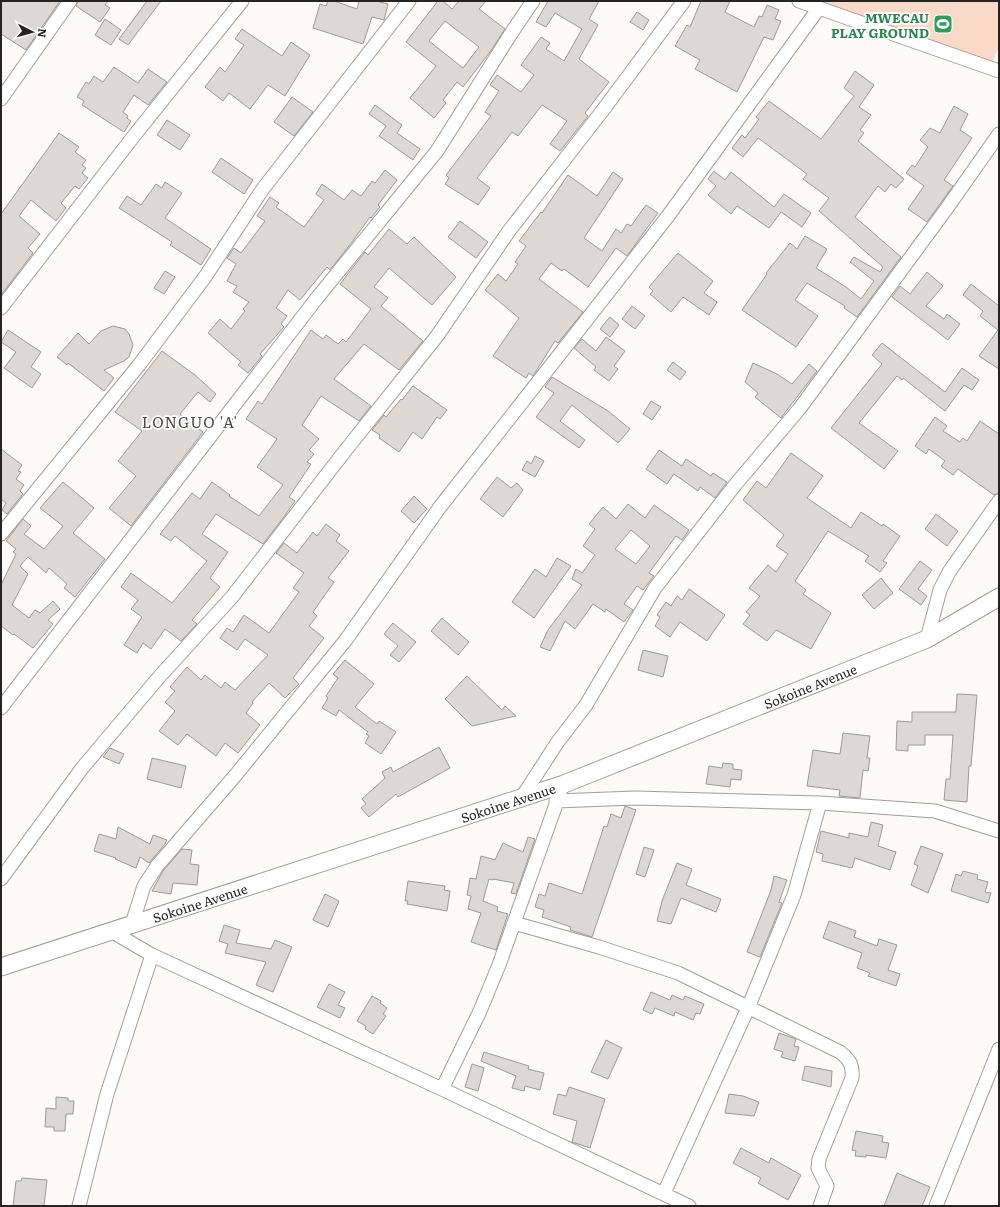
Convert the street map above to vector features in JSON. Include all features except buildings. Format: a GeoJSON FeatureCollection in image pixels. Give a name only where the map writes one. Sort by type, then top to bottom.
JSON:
{"type":"FeatureCollection","features":[{"type":"Feature","properties":{"kind":"street"},"geometry":{"type":"LineString","coordinates":[[1,99],[70,1]]}},
{"type":"Feature","properties":{"kind":"street"},"geometry":{"type":"LineString","coordinates":[[1,308],[128,143],[242,1]]}},
{"type":"Feature","properties":{"kind":"street"},"geometry":{"type":"LineString","coordinates":[[1,534],[140,364],[205,277],[262,190],[409,1]]}},
{"type":"Feature","properties":{"kind":"street"},"geometry":{"type":"LineString","coordinates":[[1,708],[318,298],[437,151],[533,1]]}},
{"type":"Feature","properties":{"kind":"street"},"geometry":{"type":"LineString","coordinates":[[1,879],[82,767],[160,676],[232,597],[437,336],[509,231],[603,110],[684,1]]}},
{"type":"Feature","properties":{"kind":"street"},"geometry":{"type":"LineString","coordinates":[[799,1],[999,71]]}},
{"type":"Feature","properties":{"kind":"street"},"geometry":{"type":"LineString","coordinates":[[132,924],[144,886],[157,866],[275,729],[345,641],[440,507],[668,216],[819,8]]}},
{"type":"Feature","properties":{"kind":"street"},"geometry":{"type":"LineString","coordinates":[[522,797],[557,743],[586,705],[655,588],[735,485],[800,408],[938,221],[999,134]]}},
{"type":"Feature","properties":{"kind":"street"},"geometry":{"type":"LineString","coordinates":[[927,639],[940,590],[949,572],[999,501]]}},
{"type":"Feature","properties":{"kind":"street","name":"Sokoine Avenue"},"geometry":{"type":"LineString","coordinates":[[1,967],[564,784],[927,639],[999,597]]}},
{"type":"Feature","properties":{"kind":"street"},"geometry":{"type":"LineString","coordinates":[[442,1089],[480,1011],[514,923],[556,801],[564,784]]}},
{"type":"Feature","properties":{"kind":"street"},"geometry":{"type":"LineString","coordinates":[[556,801],[635,798],[820,803],[935,811],[999,831]]}},
{"type":"Feature","properties":{"kind":"street"},"geometry":{"type":"LineString","coordinates":[[664,1193],[748,1008],[794,895],[820,803]]}},
{"type":"Feature","properties":{"kind":"street"},"geometry":{"type":"LineString","coordinates":[[514,923],[599,947],[678,973],[840,1052],[847,1058],[852,1066],[852,1078],[819,1159],[818,1168],[827,1186],[820,1206]]}},
{"type":"Feature","properties":{"kind":"street"},"geometry":{"type":"LineString","coordinates":[[111,931],[152,955],[442,1089],[689,1206]]}},
{"type":"Feature","properties":{"kind":"street"},"geometry":{"type":"LineString","coordinates":[[79,1206],[107,1094],[152,955]]}},
{"type":"Feature","properties":{"kind":"street"},"geometry":{"type":"LineString","coordinates":[[936,1206],[999,1049]]}},
{"type":"Feature","properties":{"kind":"shaded area","name":"MWECAU PLAY GROUND"},"geometry":{"type":"Polygon","coordinates":[[[822,1],[999,1],[999,47],[993,61],[822,1]]]}},
{"type":"Feature","properties":{"kind":"place","name":"MWECAU PLAY GROUND"},"geometry":{"type":"Point","coordinates":[943,24]}},
{"type":"Feature","properties":{"kind":"district","name":"LONGUO 'A'"},"geometry":{"type":"Point","coordinates":[190,421]}}]}
